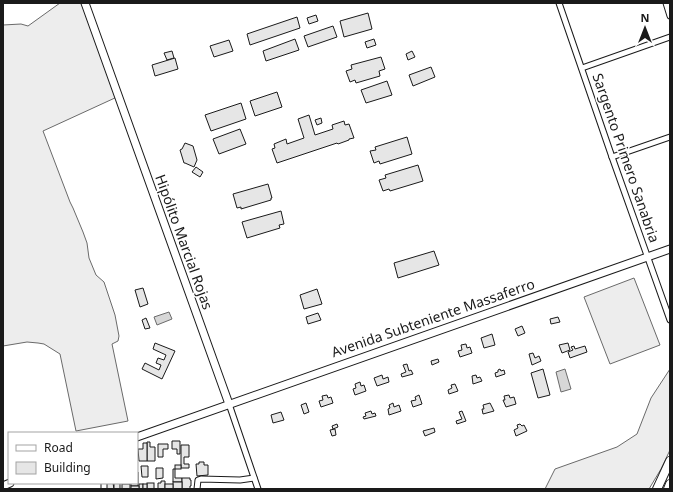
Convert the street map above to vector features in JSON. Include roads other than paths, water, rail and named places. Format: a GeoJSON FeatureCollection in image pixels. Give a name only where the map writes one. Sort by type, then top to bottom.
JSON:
{"type":"FeatureCollection","features":[{"type":"Feature","properties":{"kind":"main road","name":"Hipólito Marcial Rojas"},"geometry":{"type":"LineString","coordinates":[[85,3],[228,404]]}},
{"type":"Feature","properties":{"kind":"main road","name":"Avenida Subteniente Massaferro"},"geometry":{"type":"LineString","coordinates":[[138,437],[670,248]]}},
{"type":"Feature","properties":{"kind":"main road"},"geometry":{"type":"LineString","coordinates":[[657,489],[670,461]]}},
{"type":"Feature","properties":{"kind":"main road"},"geometry":{"type":"LineString","coordinates":[[668,489],[670,484]]}},
{"type":"Feature","properties":{"kind":"street","name":"Sargento Primero Sanabria"},"geometry":{"type":"LineString","coordinates":[[559,3],[670,320]]}},
{"type":"Feature","properties":{"kind":"street"},"geometry":{"type":"LineString","coordinates":[[666,3],[670,16]]}},
{"type":"Feature","properties":{"kind":"street"},"geometry":{"type":"LineString","coordinates":[[582,68],[670,37]]}},
{"type":"Feature","properties":{"kind":"street"},"geometry":{"type":"LineString","coordinates":[[612,157],[670,137]]}},
{"type":"Feature","properties":{"kind":"street","name":"Hipólito Marcial Rojas"},"geometry":{"type":"LineString","coordinates":[[228,404],[258,489]]}},
{"type":"Feature","properties":{"kind":"street"},"geometry":{"type":"LineString","coordinates":[[197,489],[198,480],[240,480],[254,478]]}}]}
